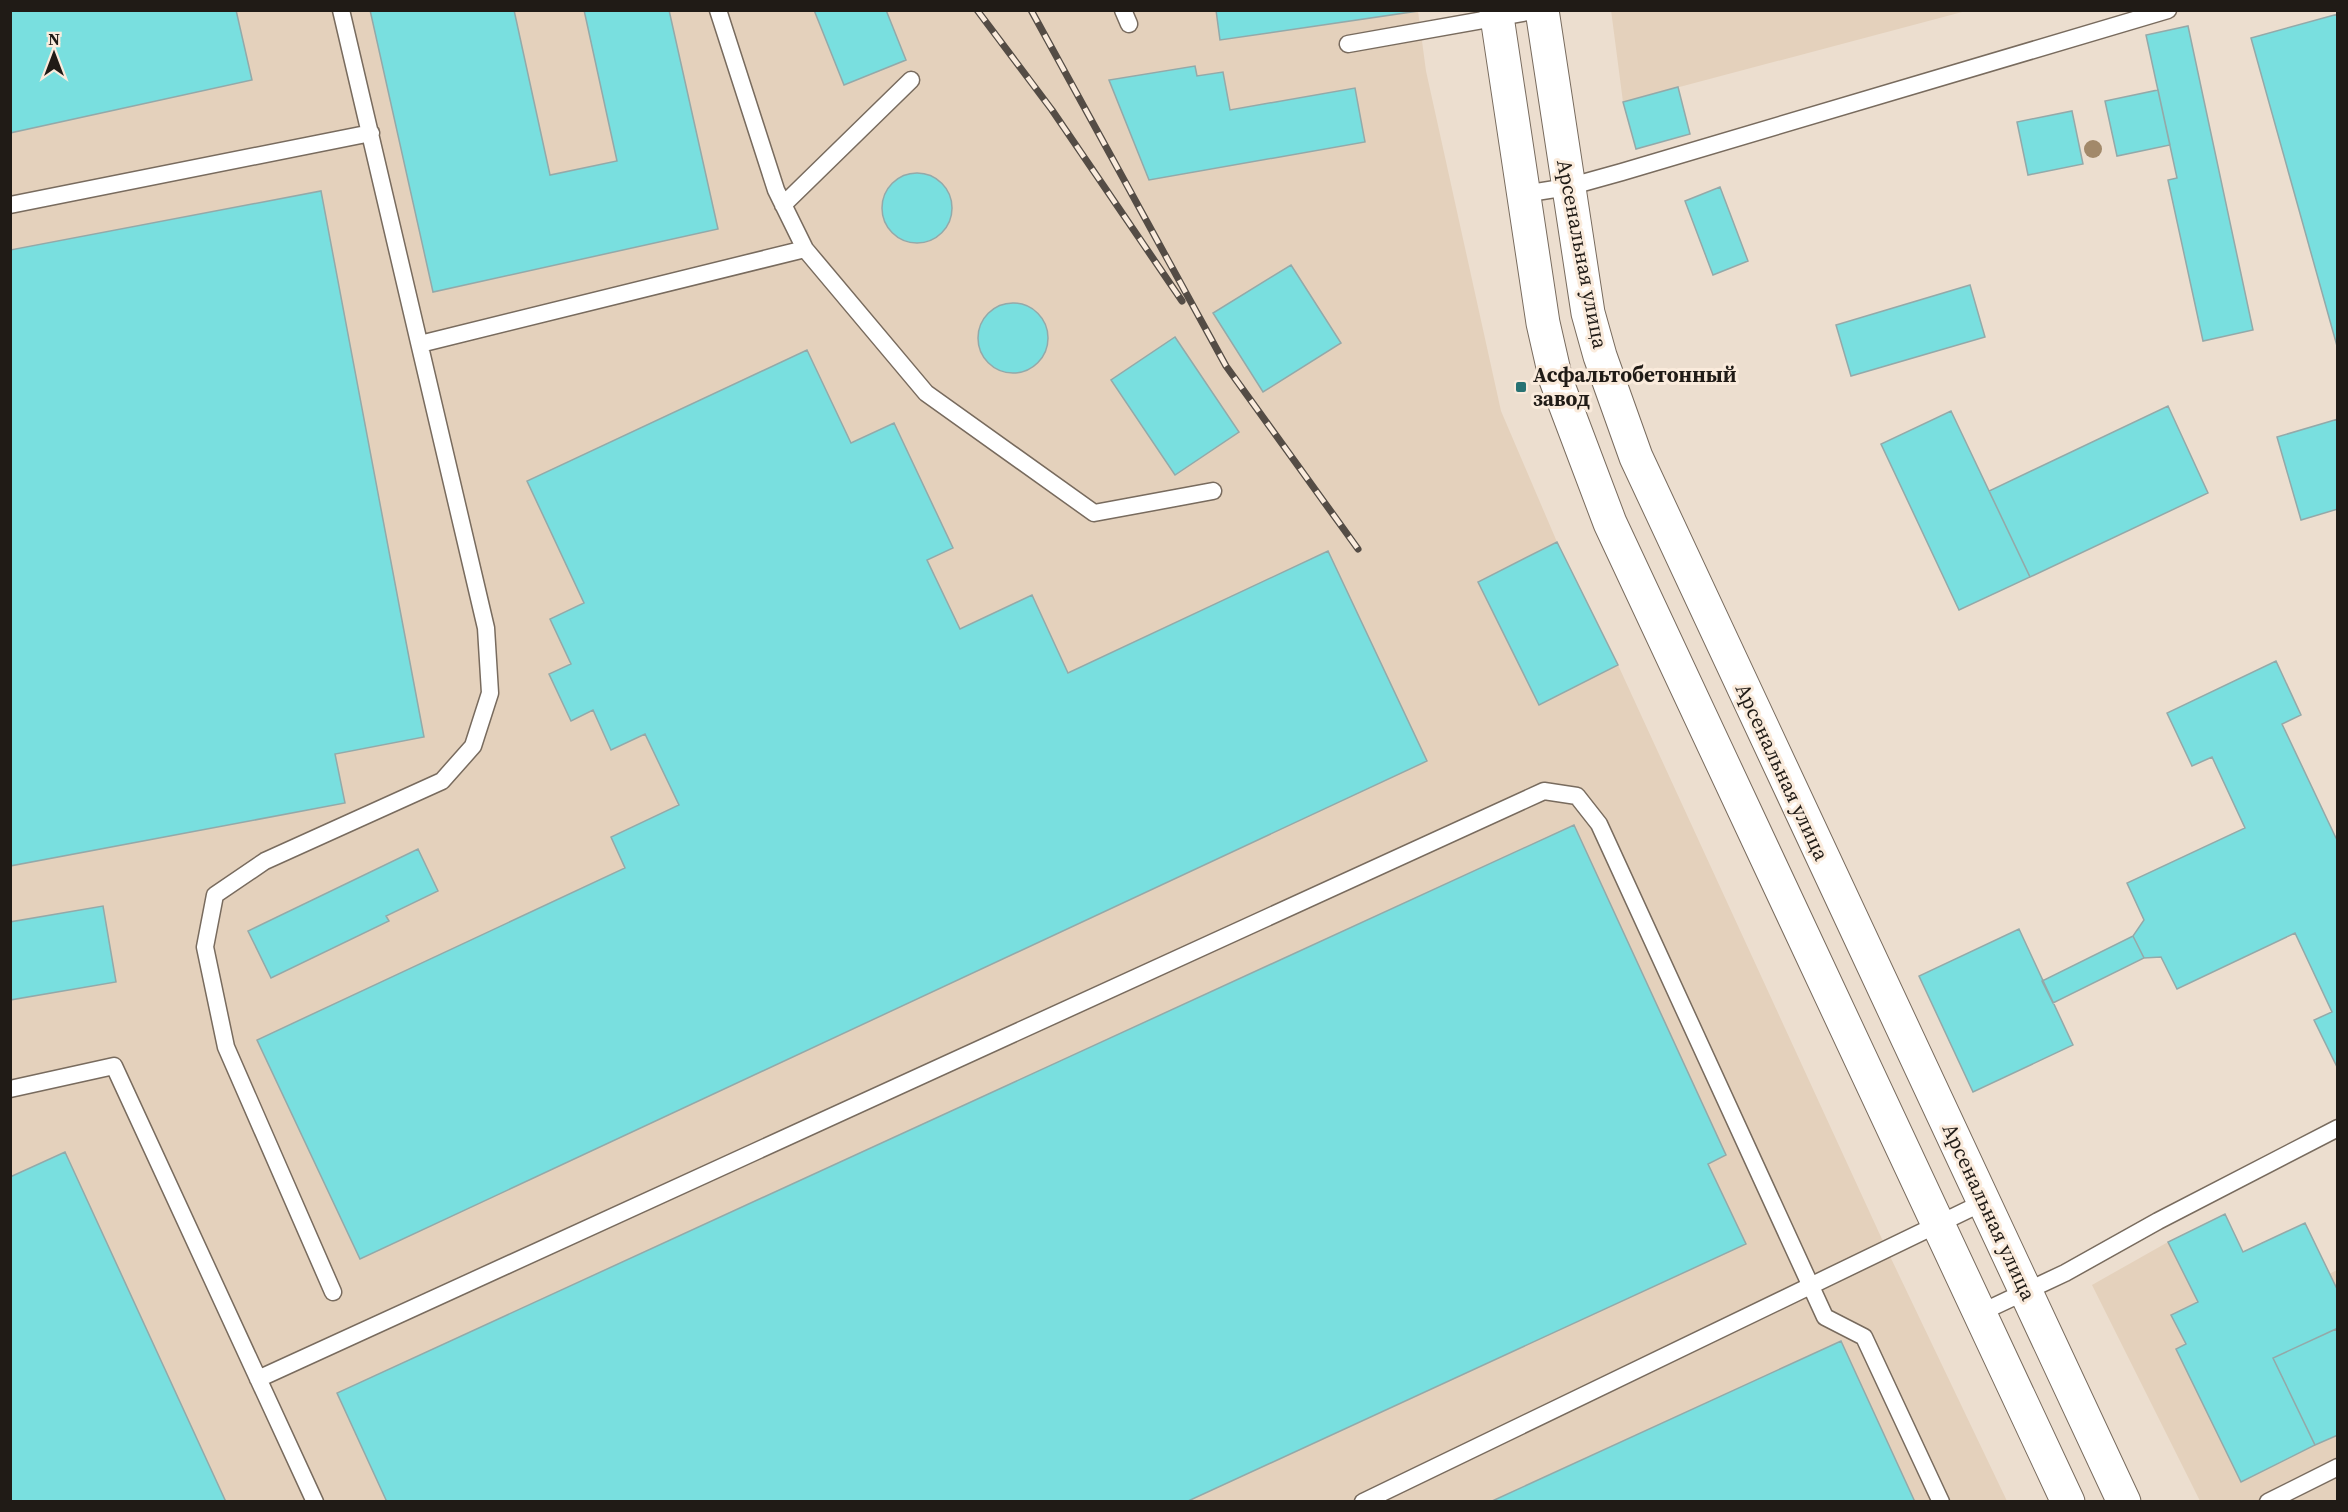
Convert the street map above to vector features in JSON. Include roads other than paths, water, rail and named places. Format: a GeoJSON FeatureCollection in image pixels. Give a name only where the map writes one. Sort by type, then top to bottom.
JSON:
{"type":"FeatureCollection","features":[{"type":"Feature","properties":{"kind":"street","name":"Арсенальная улица"},"geometry":{"type":"LineString","coordinates":[[1540,10],[1588,314],[1600,356],[1636,457],[2124,1502]]}},
{"type":"Feature","properties":{"kind":"street"},"geometry":{"type":"LineString","coordinates":[[1496,14],[1534,276],[1556,380],[1610,523],[2068,1502]]}},
{"type":"Feature","properties":{"kind":"lane"},"geometry":{"type":"LineString","coordinates":[[333,1292],[226,1047],[205,947],[215,895],[265,861],[442,781],[473,746],[490,693],[486,628],[341,10]]}},
{"type":"Feature","properties":{"kind":"lane"},"geometry":{"type":"LineString","coordinates":[[718,10],[776,190],[805,249],[926,393],[1094,513],[1213,492]]}},
{"type":"Feature","properties":{"kind":"lane"},"geometry":{"type":"LineString","coordinates":[[1348,44],[1496,14],[1540,10]]}},
{"type":"Feature","properties":{"kind":"lane"},"geometry":{"type":"LineString","coordinates":[[1523,194],[1568,187],[2168,10]]}},
{"type":"Feature","properties":{"kind":"lane"},"geometry":{"type":"LineString","coordinates":[[783,205],[911,80]]}},
{"type":"Feature","properties":{"kind":"lane"},"geometry":{"type":"LineString","coordinates":[[10,205],[371,133]]}},
{"type":"Feature","properties":{"kind":"lane"},"geometry":{"type":"LineString","coordinates":[[420,344],[805,249]]}},
{"type":"Feature","properties":{"kind":"lane"},"geometry":{"type":"LineString","coordinates":[[258,1379],[1544,791],[1577,796],[1599,824],[1825,1317],[1864,1337],[1941,1502]]}},
{"type":"Feature","properties":{"kind":"lane"},"geometry":{"type":"LineString","coordinates":[[10,1089],[114,1066],[315,1502]]}},
{"type":"Feature","properties":{"kind":"lane"},"geometry":{"type":"LineString","coordinates":[[1980,1313],[2026,1292],[2337,1128]]}},
{"type":"Feature","properties":{"kind":"lane"},"geometry":{"type":"LineString","coordinates":[[1363,1502],[1984,1202]]}},
{"type":"Feature","properties":{"kind":"lane"},"geometry":{"type":"LineString","coordinates":[[2268,1502],[2337,1467]]}},
{"type":"Feature","properties":{"kind":"railway"},"geometry":{"type":"LineString","coordinates":[[977,10],[1052,110],[1182,301]]}},
{"type":"Feature","properties":{"kind":"railway"},"geometry":{"type":"LineString","coordinates":[[1031,10],[1226,366],[1358,549]]}},
{"type":"Feature","properties":{"kind":"place","name":"Асфальтобетонный завод"},"geometry":{"type":"Point","coordinates":[1521,387]}}]}
